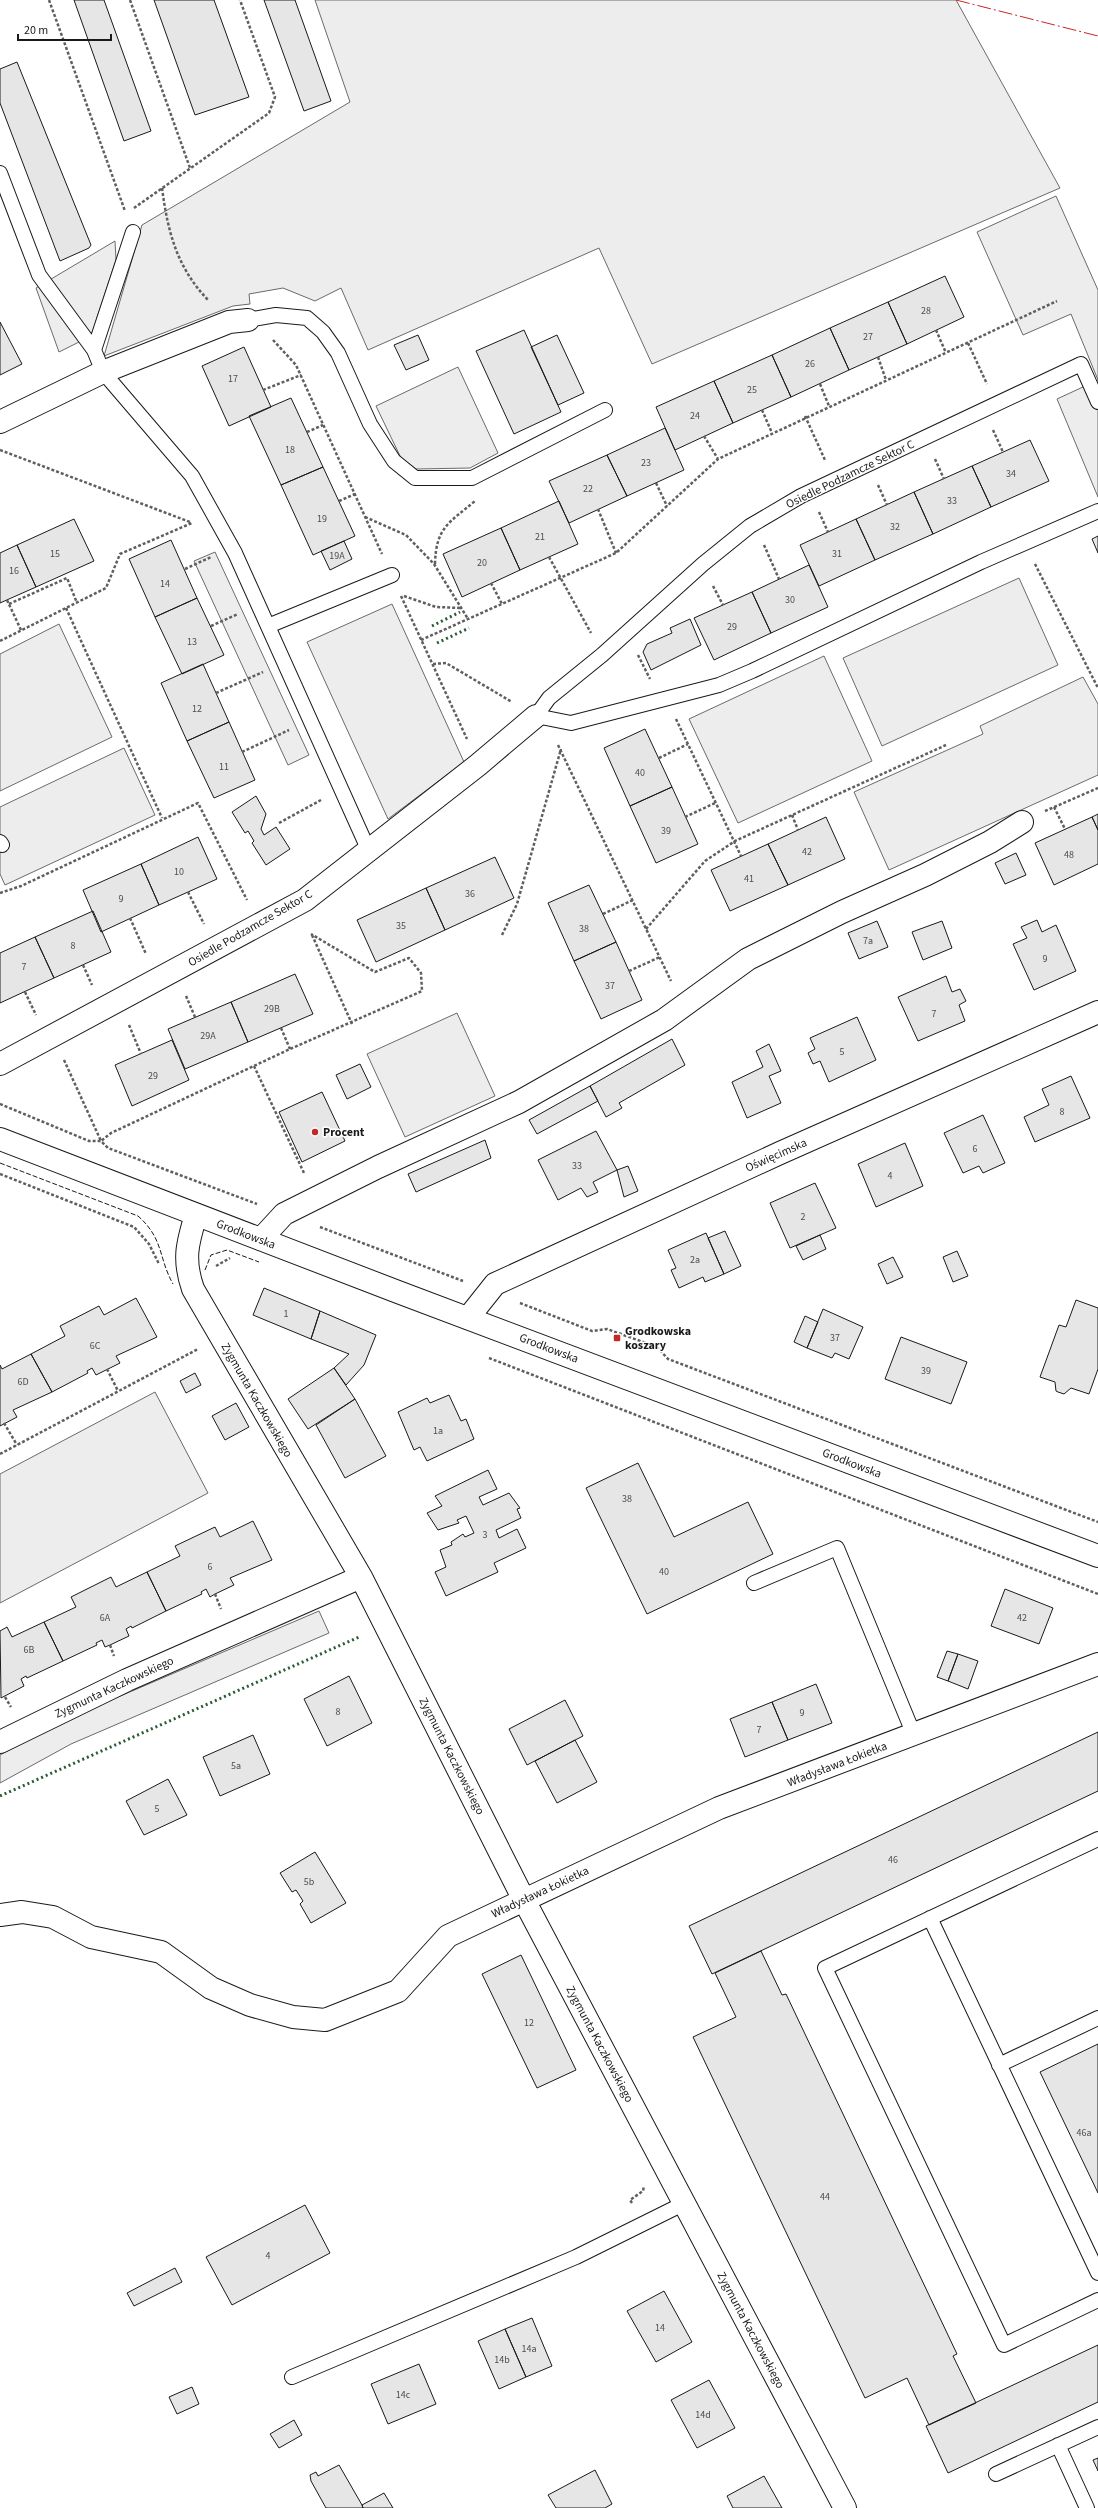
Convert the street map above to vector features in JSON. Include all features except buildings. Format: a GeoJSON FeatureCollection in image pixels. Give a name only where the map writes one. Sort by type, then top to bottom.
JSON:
{"type":"FeatureCollection","features":[{"type":"Feature","properties":{"kind":"street"},"geometry":{"type":"LineString","coordinates":[[0,422],[103,372],[239,321]]}},
{"type":"Feature","properties":{"kind":"street","name":"Osiedle Podzamcze Sektor C"},"geometry":{"type":"LineString","coordinates":[[0,1064],[216,949],[298,903],[368,851],[478,765],[536,716]]}},
{"type":"Feature","properties":{"kind":"street"},"geometry":{"type":"LineString","coordinates":[[261,1239],[284,1214],[519,1102],[664,1020],[748,959],[842,912],[925,875],[990,842],[1022,822]]}},
{"type":"Feature","properties":{"kind":"street","name":"Oświęcimska"},"geometry":{"type":"LineString","coordinates":[[468,1318],[495,1284],[780,1153],[1098,1012]]}},
{"type":"Feature","properties":{"kind":"street","name":"Grodkowska"},"geometry":{"type":"LineString","coordinates":[[0,1139],[196,1215],[1098,1556]]}},
{"type":"Feature","properties":{"kind":"street","name":"Zygmunta Kaczkowskiego"},"geometry":{"type":"LineString","coordinates":[[196,1215],[187,1243],[186,1270],[193,1290],[361,1577],[524,1900],[845,2508]]}},
{"type":"Feature","properties":{"kind":"street","name":"Zygmunta Kaczkowskiego"},"geometry":{"type":"LineString","coordinates":[[0,1742],[127,1680],[361,1577]]}},
{"type":"Feature","properties":{"kind":"street","name":"Władysława Łokietka"},"geometry":{"type":"LineString","coordinates":[[0,1915],[22,1912],[54,1917],[91,1937],[161,1952],[211,1988],[250,2005],[293,2017],[325,2020],[398,1991],[448,1936],[719,1808],[1098,1664]]}},
{"type":"Feature","properties":{"kind":"lane"},"geometry":{"type":"LineString","coordinates":[[0,173],[39,275],[94,350],[103,372],[192,476],[232,548],[368,851]]}},
{"type":"Feature","properties":{"kind":"lane"},"geometry":{"type":"LineString","coordinates":[[94,350],[133,232]]}},
{"type":"Feature","properties":{"kind":"lane"},"geometry":{"type":"LineString","coordinates":[[239,321],[276,315],[307,318],[323,332],[338,352],[370,424],[394,461],[415,478],[476,476],[605,410]]}},
{"type":"Feature","properties":{"kind":"lane","name":"Osiedle Podzamcze Sektor C"},"geometry":{"type":"LineString","coordinates":[[536,716],[548,698],[602,655],[703,564],[754,524],[801,496],[1080,364],[1098,402]]}},
{"type":"Feature","properties":{"kind":"lane"},"geometry":{"type":"LineString","coordinates":[[536,716],[572,723],[719,685],[1098,511]]}},
{"type":"Feature","properties":{"kind":"lane"},"geometry":{"type":"LineString","coordinates":[[268,626],[392,575]]}},
{"type":"Feature","properties":{"kind":"lane"},"geometry":{"type":"LineString","coordinates":[[754,1582],[836,1548],[914,1735]]}},
{"type":"Feature","properties":{"kind":"lane"},"geometry":{"type":"LineString","coordinates":[[1098,1839],[825,1968],[1004,2345],[1098,2300]]}},
{"type":"Feature","properties":{"kind":"lane"},"geometry":{"type":"LineString","coordinates":[[930,1918],[1098,2273]]}},
{"type":"Feature","properties":{"kind":"lane"},"geometry":{"type":"LineString","coordinates":[[999,2064],[1098,2018]]}},
{"type":"Feature","properties":{"kind":"lane"},"geometry":{"type":"LineString","coordinates":[[292,2377],[576,2257],[630,2228],[685,2203]]}},
{"type":"Feature","properties":{"kind":"lane"},"geometry":{"type":"LineString","coordinates":[[996,2474],[1098,2427]]}},
{"type":"Feature","properties":{"kind":"lane"},"geometry":{"type":"LineString","coordinates":[[1058,2446],[1087,2508]]}},
{"type":"Feature","properties":{"kind":"path"},"geometry":{"type":"LineString","coordinates":[[49,0],[126,214],[269,113],[275,97],[240,0]]}},
{"type":"Feature","properties":{"kind":"path"},"geometry":{"type":"LineString","coordinates":[[130,0],[190,168]]}},
{"type":"Feature","properties":{"kind":"path"},"geometry":{"type":"LineString","coordinates":[[162,188],[167,227],[175,253],[201,293],[239,321],[273,339],[296,365],[478,765]]}},
{"type":"Feature","properties":{"kind":"path"},"geometry":{"type":"LineString","coordinates":[[422,640],[616,553],[718,459],[805,416],[946,353],[1057,301]]}},
{"type":"Feature","properties":{"kind":"path"},"geometry":{"type":"LineString","coordinates":[[936,330],[946,353]]}},
{"type":"Feature","properties":{"kind":"path"},"geometry":{"type":"LineString","coordinates":[[968,342],[996,404]]}},
{"type":"Feature","properties":{"kind":"path"},"geometry":{"type":"LineString","coordinates":[[878,357],[886,380]]}},
{"type":"Feature","properties":{"kind":"path"},"geometry":{"type":"LineString","coordinates":[[263,390],[301,375]]}},
{"type":"Feature","properties":{"kind":"path"},"geometry":{"type":"LineString","coordinates":[[820,384],[829,406]]}},
{"type":"Feature","properties":{"kind":"path"},"geometry":{"type":"LineString","coordinates":[[762,410],[772,432]]}},
{"type":"Feature","properties":{"kind":"path"},"geometry":{"type":"LineString","coordinates":[[805,416],[834,480]]}},
{"type":"Feature","properties":{"kind":"path"},"geometry":{"type":"LineString","coordinates":[[307,432],[323,425]]}},
{"type":"Feature","properties":{"kind":"path"},"geometry":{"type":"LineString","coordinates":[[704,436],[718,459]]}},
{"type":"Feature","properties":{"kind":"path"},"geometry":{"type":"LineString","coordinates":[[0,450],[192,523]]}},
{"type":"Feature","properties":{"kind":"path"},"geometry":{"type":"LineString","coordinates":[[434,564],[435,544],[444,528],[481,496],[476,476]]}},
{"type":"Feature","properties":{"kind":"path"},"geometry":{"type":"LineString","coordinates":[[656,483],[667,506]]}},
{"type":"Feature","properties":{"kind":"path"},"geometry":{"type":"LineString","coordinates":[[339,501],[355,494]]}},
{"type":"Feature","properties":{"kind":"path"},"geometry":{"type":"LineString","coordinates":[[598,509],[616,553]]}},
{"type":"Feature","properties":{"kind":"path"},"geometry":{"type":"LineString","coordinates":[[0,641],[106,588],[120,554],[213,514]]}},
{"type":"Feature","properties":{"kind":"path"},"geometry":{"type":"LineString","coordinates":[[365,517],[406,536],[434,564],[468,619]]}},
{"type":"Feature","properties":{"kind":"path"},"geometry":{"type":"LineString","coordinates":[[754,524],[779,579]]}},
{"type":"Feature","properties":{"kind":"path"},"geometry":{"type":"LineString","coordinates":[[1024,544],[1098,688]]}},
{"type":"Feature","properties":{"kind":"path"},"geometry":{"type":"LineString","coordinates":[[184,569],[232,548]]}},
{"type":"Feature","properties":{"kind":"path"},"geometry":{"type":"LineString","coordinates":[[549,557],[602,655]]}},
{"type":"Feature","properties":{"kind":"path"},"geometry":{"type":"LineString","coordinates":[[65,574],[77,603]]}},
{"type":"Feature","properties":{"kind":"path"},"geometry":{"type":"LineString","coordinates":[[9,604],[67,578]]}},
{"type":"Feature","properties":{"kind":"path"},"geometry":{"type":"LineString","coordinates":[[491,583],[502,604]]}},
{"type":"Feature","properties":{"kind":"path"},"geometry":{"type":"LineString","coordinates":[[401,595],[436,607],[462,608]]}},
{"type":"Feature","properties":{"kind":"path"},"geometry":{"type":"LineString","coordinates":[[7,600],[21,630]]}},
{"type":"Feature","properties":{"kind":"path"},"geometry":{"type":"LineString","coordinates":[[210,626],[258,605]]}},
{"type":"Feature","properties":{"kind":"path"},"geometry":{"type":"LineString","coordinates":[[66,608],[162,819]]}},
{"type":"Feature","properties":{"kind":"path"},"geometry":{"type":"LineString","coordinates":[[628,632],[663,700],[688,744],[715,802],[735,840],[741,856]]}},
{"type":"Feature","properties":{"kind":"path"},"geometry":{"type":"LineString","coordinates":[[216,694],[284,663]]}},
{"type":"Feature","properties":{"kind":"path"},"geometry":{"type":"LineString","coordinates":[[433,664],[446,664],[536,716],[561,749],[683,1005]]}},
{"type":"Feature","properties":{"kind":"path"},"geometry":{"type":"LineString","coordinates":[[242,752],[310,720]]}},
{"type":"Feature","properties":{"kind":"path"},"geometry":{"type":"LineString","coordinates":[[659,758],[688,744]]}},
{"type":"Feature","properties":{"kind":"path"},"geometry":{"type":"LineString","coordinates":[[646,929],[704,861],[735,840],[946,745]]}},
{"type":"Feature","properties":{"kind":"path"},"geometry":{"type":"LineString","coordinates":[[502,935],[517,904],[561,749]]}},
{"type":"Feature","properties":{"kind":"path"},"geometry":{"type":"LineString","coordinates":[[1022,822],[1098,788]]}},
{"type":"Feature","properties":{"kind":"path"},"geometry":{"type":"LineString","coordinates":[[279,823],[341,789]]}},
{"type":"Feature","properties":{"kind":"path"},"geometry":{"type":"LineString","coordinates":[[685,817],[715,802]]}},
{"type":"Feature","properties":{"kind":"path"},"geometry":{"type":"LineString","coordinates":[[0,893],[21,886],[198,803],[260,924]]}},
{"type":"Feature","properties":{"kind":"path"},"geometry":{"type":"LineString","coordinates":[[1054,807],[1065,829]]}},
{"type":"Feature","properties":{"kind":"path"},"geometry":{"type":"LineString","coordinates":[[792,815],[798,830]]}},
{"type":"Feature","properties":{"kind":"path"},"geometry":{"type":"LineString","coordinates":[[188,892],[216,949]]}},
{"type":"Feature","properties":{"kind":"path"},"geometry":{"type":"LineString","coordinates":[[603,914],[633,900]]}},
{"type":"Feature","properties":{"kind":"path"},"geometry":{"type":"LineString","coordinates":[[298,903],[352,1024]]}},
{"type":"Feature","properties":{"kind":"path"},"geometry":{"type":"LineString","coordinates":[[130,918],[158,980]]}},
{"type":"Feature","properties":{"kind":"path"},"geometry":{"type":"LineString","coordinates":[[0,1104],[89,1141],[101,1141],[111,1133],[290,1049],[352,1024],[422,991],[421,973],[409,958],[375,972],[311,934]]}},
{"type":"Feature","properties":{"kind":"path"},"geometry":{"type":"LineString","coordinates":[[629,971],[660,957]]}},
{"type":"Feature","properties":{"kind":"path"},"geometry":{"type":"LineString","coordinates":[[281,1028],[290,1049]]}},
{"type":"Feature","properties":{"kind":"path"},"geometry":{"type":"LineString","coordinates":[[53,1036],[101,1141],[108,1148],[592,1330],[607,1329],[657,1347],[668,1359],[1098,1522]]}},
{"type":"Feature","properties":{"kind":"path"},"geometry":{"type":"LineString","coordinates":[[254,1066],[316,1198]]}},
{"type":"Feature","properties":{"kind":"path"},"geometry":{"type":"LineString","coordinates":[[0,1174],[134,1227],[149,1244],[162,1271]]}},
{"type":"Feature","properties":{"kind":"path"},"geometry":{"type":"LineString","coordinates":[[212,1268],[229,1257],[237,1260]]}},
{"type":"Feature","properties":{"kind":"path"},"geometry":{"type":"LineString","coordinates":[[0,1454],[202,1347]]}},
{"type":"Feature","properties":{"kind":"path"},"geometry":{"type":"LineString","coordinates":[[482,1355],[1098,1594]]}},
{"type":"Feature","properties":{"kind":"path"},"geometry":{"type":"LineString","coordinates":[[107,1369],[118,1391]]}},
{"type":"Feature","properties":{"kind":"path"},"geometry":{"type":"LineString","coordinates":[[4,1423],[17,1445]]}},
{"type":"Feature","properties":{"kind":"path"},"geometry":{"type":"LineString","coordinates":[[215,1594],[222,1610]]}},
{"type":"Feature","properties":{"kind":"shaded area"},"geometry":{"type":"Polygon","coordinates":[[[315,0],[956,0],[1060,188],[652,364],[599,248],[368,350],[341,288],[315,301],[283,288],[249,294],[250,304],[233,306],[104,356],[142,225],[350,102],[315,0]]]}},
{"type":"Feature","properties":{"kind":"shaded area"},"geometry":{"type":"Polygon","coordinates":[[[1056,196],[1098,290],[1098,380],[1071,314],[1023,335],[977,232],[1056,196]]]}},
{"type":"Feature","properties":{"kind":"shaded area"},"geometry":{"type":"Polygon","coordinates":[[[115,241],[116,260],[91,336],[59,352],[36,288],[115,241]]]}},
{"type":"Feature","properties":{"kind":"shaded area"},"geometry":{"type":"Polygon","coordinates":[[[458,367],[498,453],[470,468],[416,469],[401,458],[376,406],[458,367]]]}},
{"type":"Feature","properties":{"kind":"shaded area"},"geometry":{"type":"Polygon","coordinates":[[[1098,380],[1098,497],[1057,399],[1098,380]]]}},
{"type":"Feature","properties":{"kind":"shaded area"},"geometry":{"type":"Polygon","coordinates":[[[215,552],[309,755],[288,765],[194,561],[215,552]]]}},
{"type":"Feature","properties":{"kind":"shaded area"},"geometry":{"type":"Polygon","coordinates":[[[1019,578],[1058,665],[882,746],[843,658],[1019,578]]]}},
{"type":"Feature","properties":{"kind":"shaded area"},"geometry":{"type":"Polygon","coordinates":[[[392,604],[464,762],[388,819],[307,642],[392,604]]]}},
{"type":"Feature","properties":{"kind":"shaded area"},"geometry":{"type":"Polygon","coordinates":[[[59,624],[112,737],[0,791],[0,654],[59,624]]]}},
{"type":"Feature","properties":{"kind":"shaded area"},"geometry":{"type":"Polygon","coordinates":[[[824,656],[872,761],[738,823],[689,719],[824,656]]]}},
{"type":"Feature","properties":{"kind":"shaded area"},"geometry":{"type":"Polygon","coordinates":[[[1083,677],[1098,704],[1098,775],[889,870],[854,792],[983,734],[980,726],[1083,677]]]}},
{"type":"Feature","properties":{"kind":"shaded area"},"geometry":{"type":"Polygon","coordinates":[[[124,748],[155,815],[5,885],[0,874],[0,807],[124,748]]]}},
{"type":"Feature","properties":{"kind":"shaded area"},"geometry":{"type":"Polygon","coordinates":[[[457,1013],[495,1096],[405,1137],[367,1054],[457,1013]]]}},
{"type":"Feature","properties":{"kind":"shaded area"},"geometry":{"type":"Polygon","coordinates":[[[155,1392],[208,1493],[0,1603],[0,1474],[155,1392]]]}},
{"type":"Feature","properties":{"kind":"shaded area"},"geometry":{"type":"Polygon","coordinates":[[[319,1611],[329,1633],[71,1744],[0,1783],[0,1755],[35,1736],[83,1712],[319,1611]]]}},
{"type":"Feature","properties":{"kind":"hedge"},"geometry":{"type":"LineString","coordinates":[[432,626],[460,612]]}},
{"type":"Feature","properties":{"kind":"hedge"},"geometry":{"type":"LineString","coordinates":[[437,643],[469,628]]}},
{"type":"Feature","properties":{"kind":"hedge"},"geometry":{"type":"LineString","coordinates":[[0,1796],[359,1637]]}},
{"type":"Feature","properties":{"kind":"fence"},"geometry":{"type":"LineString","coordinates":[[0,1163],[138,1216],[146,1224],[157,1241],[173,1284]]}},
{"type":"Feature","properties":{"kind":"fence"},"geometry":{"type":"LineString","coordinates":[[205,1270],[211,1255],[227,1250],[259,1262]]}},
{"type":"Feature","properties":{"kind":"power"},"geometry":{"type":"LineString","coordinates":[[956,0],[1098,36]]}},
{"type":"Feature","properties":{"kind":"place","name":"Procent"},"geometry":{"type":"Point","coordinates":[315,1132]}},
{"type":"Feature","properties":{"kind":"place","name":"Grodkowska koszary"},"geometry":{"type":"Point","coordinates":[617,1338]}}]}
